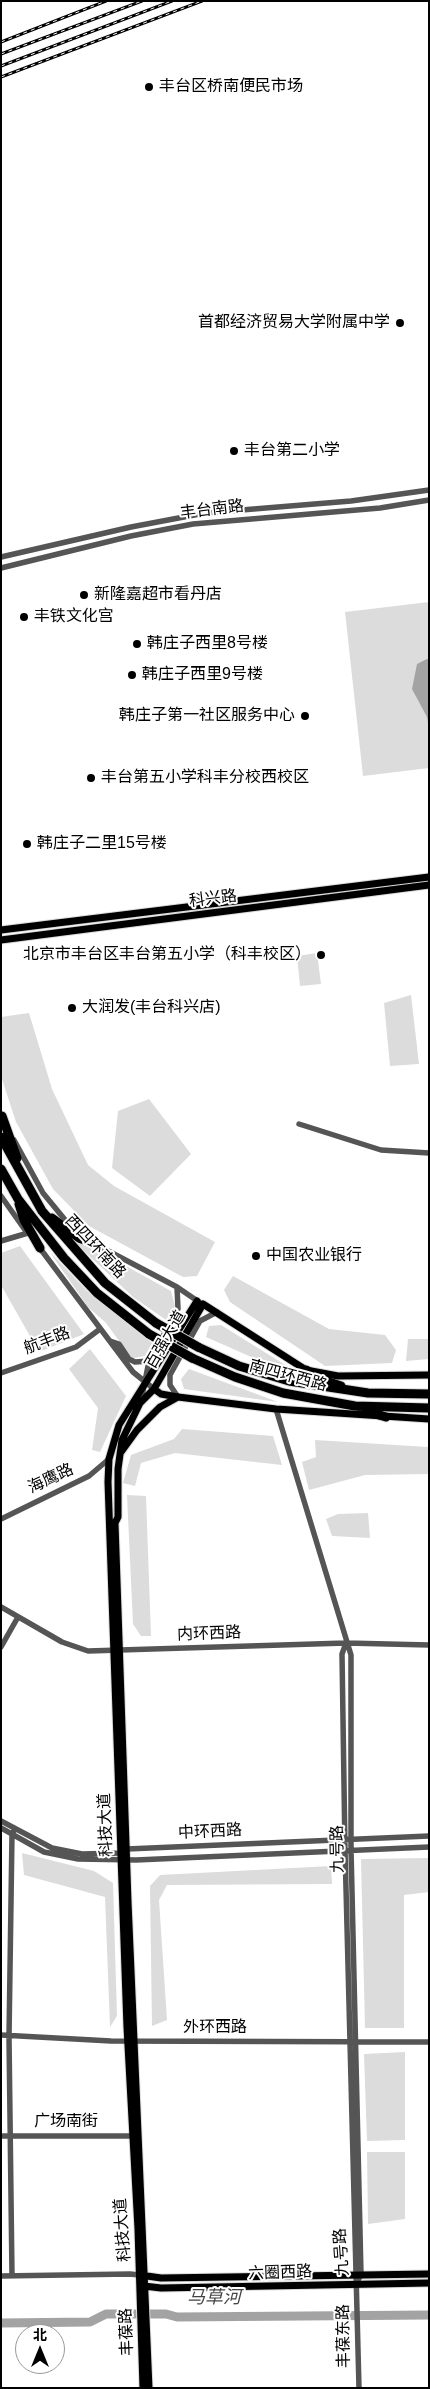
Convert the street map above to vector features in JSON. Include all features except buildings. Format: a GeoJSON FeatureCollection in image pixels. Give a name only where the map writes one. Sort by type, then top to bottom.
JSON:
{"type":"FeatureCollection","features":[{"type":"Feature","properties":{"kind":"highway"},"geometry":{"type":"LineString","coordinates":[[2,1115],[27,1187]]}},
{"type":"Feature","properties":{"kind":"highway","name":"西四环南路"},"geometry":{"type":"LineString","coordinates":[[1,1136],[27,1187],[42,1211],[105,1283],[156,1323],[198,1347]]}},
{"type":"Feature","properties":{"kind":"highway","name":"西四环南路"},"geometry":{"type":"LineString","coordinates":[[1,1169],[18,1199],[64,1258],[97,1293],[149,1334]]}},
{"type":"Feature","properties":{"kind":"highway"},"geometry":{"type":"LineString","coordinates":[[18,1199],[24,1220],[40,1248]]}},
{"type":"Feature","properties":{"kind":"highway"},"geometry":{"type":"LineString","coordinates":[[42,1211],[79,1238],[95,1244]]}},
{"type":"Feature","properties":{"kind":"highway","name":"南四环西路"},"geometry":{"type":"LineString","coordinates":[[149,1334],[192,1358],[275,1391],[344,1404],[429,1408]]}},
{"type":"Feature","properties":{"kind":"highway","name":"南四环西路"},"geometry":{"type":"LineString","coordinates":[[198,1347],[240,1366],[289,1381],[368,1393]]}},
{"type":"Feature","properties":{"kind":"highway"},"geometry":{"type":"LineString","coordinates":[[306,1370],[323,1380],[368,1393],[429,1394]]}},
{"type":"Feature","properties":{"kind":"highway"},"geometry":{"type":"LineString","coordinates":[[344,1404],[386,1417]]}},
{"type":"Feature","properties":{"kind":"main road","name":"科兴路"},"geometry":{"type":"LineString","coordinates":[[1,930],[429,877]]}},
{"type":"Feature","properties":{"kind":"main road","name":"科兴路"},"geometry":{"type":"LineString","coordinates":[[1,940],[429,885]]}},
{"type":"Feature","properties":{"kind":"main road","name":"南四环西路"},"geometry":{"type":"LineString","coordinates":[[200,1302],[306,1370],[338,1376],[429,1375]]}},
{"type":"Feature","properties":{"kind":"main road","name":"百强大道"},"geometry":{"type":"LineString","coordinates":[[146,1384],[200,1302]]}},
{"type":"Feature","properties":{"kind":"main road","name":"百强大道"},"geometry":{"type":"LineString","coordinates":[[154,1389],[200,1302]]}},
{"type":"Feature","properties":{"kind":"main road","name":"科技大道"},"geometry":{"type":"LineString","coordinates":[[142,2276],[108,1482],[109,1459],[118,1425],[133,1399],[146,1384]]}},
{"type":"Feature","properties":{"kind":"main road","name":"南四环西路"},"geometry":{"type":"LineString","coordinates":[[154,1389],[161,1394],[178,1397],[276,1409],[429,1419]]}},
{"type":"Feature","properties":{"kind":"main road","name":"科技大道"},"geometry":{"type":"LineString","coordinates":[[116,1651],[115,1523],[118,1517],[120,1455],[127,1427],[140,1403],[154,1389]]}},
{"type":"Feature","properties":{"kind":"main road"},"geometry":{"type":"LineString","coordinates":[[120,1455],[128,1442],[160,1406],[178,1397]]}},
{"type":"Feature","properties":{"kind":"main road","name":"科技大道"},"geometry":{"type":"LineString","coordinates":[[132,2041],[132,2136],[142,2276]]}},
{"type":"Feature","properties":{"kind":"main road","name":"六圈西路"},"geometry":{"type":"LineString","coordinates":[[142,2276],[429,2274]]}},
{"type":"Feature","properties":{"kind":"main road"},"geometry":{"type":"LineString","coordinates":[[142,2276],[144,2286]]}},
{"type":"Feature","properties":{"kind":"main road","name":"丰葆路"},"geometry":{"type":"LineString","coordinates":[[142,2276],[142,2307],[149,2388]]}},
{"type":"Feature","properties":{"kind":"main road","name":"六圈西路"},"geometry":{"type":"LineString","coordinates":[[144,2286],[161,2288],[240,2288],[357,2283],[429,2283]]}},
{"type":"Feature","properties":{"kind":"main road","name":"丰葆路"},"geometry":{"type":"LineString","coordinates":[[142,2307],[144,2286]]}},
{"type":"Feature","properties":{"kind":"main road","name":"丰葆路"},"geometry":{"type":"LineString","coordinates":[[143,2323],[143,2388]]}},
{"type":"Feature","properties":{"kind":"street","name":"丰台南路"},"geometry":{"type":"LineString","coordinates":[[1,557],[131,526],[199,514],[377,498],[429,490]]}},
{"type":"Feature","properties":{"kind":"street","name":"丰台南路"},"geometry":{"type":"LineString","coordinates":[[1,568],[131,536],[193,524],[380,508],[429,500]]}},
{"type":"Feature","properties":{"kind":"street","name":"西四环南路"},"geometry":{"type":"LineString","coordinates":[[2,1115],[30,1171],[51,1205],[66,1221],[95,1244],[176,1287],[200,1302]]}},
{"type":"Feature","properties":{"kind":"street"},"geometry":{"type":"LineString","coordinates":[[299,1124],[381,1150],[429,1153]]}},
{"type":"Feature","properties":{"kind":"street"},"geometry":{"type":"LineString","coordinates":[[1,1196],[133,1372],[154,1389]]}},
{"type":"Feature","properties":{"kind":"street"},"geometry":{"type":"LineString","coordinates":[[1,1241],[28,1233]]}},
{"type":"Feature","properties":{"kind":"street"},"geometry":{"type":"LineString","coordinates":[[140,1403],[146,1384],[149,1361],[178,1309],[176,1287]]}},
{"type":"Feature","properties":{"kind":"street"},"geometry":{"type":"LineString","coordinates":[[178,1397],[170,1385],[170,1375],[200,1322],[217,1312]]}},
{"type":"Feature","properties":{"kind":"street","name":"航丰路"},"geometry":{"type":"LineString","coordinates":[[1,1373],[76,1347],[100,1329]]}},
{"type":"Feature","properties":{"kind":"street"},"geometry":{"type":"LineString","coordinates":[[110,1341],[118,1344],[129,1358],[135,1362],[149,1361]]}},
{"type":"Feature","properties":{"kind":"street","name":"九号路"},"geometry":{"type":"LineString","coordinates":[[276,1409],[350,1655],[348,1839],[349,2042],[358,2274]]}},
{"type":"Feature","properties":{"kind":"street","name":"海鹰路"},"geometry":{"type":"LineString","coordinates":[[1,1519],[89,1476],[109,1459]]}},
{"type":"Feature","properties":{"kind":"street","name":"内环西路"},"geometry":{"type":"LineString","coordinates":[[1,1607],[76,1648],[88,1651],[346,1643],[429,1645]]}},
{"type":"Feature","properties":{"kind":"street"},"geometry":{"type":"LineString","coordinates":[[1,1647],[18,1617]]}},
{"type":"Feature","properties":{"kind":"street","name":"中环西路"},"geometry":{"type":"LineString","coordinates":[[1,1821],[13,1832],[38,1849],[61,1857],[78,1859],[348,1839],[429,1836]]}},
{"type":"Feature","properties":{"kind":"street","name":"中环西路"},"geometry":{"type":"LineString","coordinates":[[1,1828],[13,1832]]}},
{"type":"Feature","properties":{"kind":"street"},"geometry":{"type":"LineString","coordinates":[[12,2276],[9,2037],[13,1832]]}},
{"type":"Feature","properties":{"kind":"street","name":"中环西路"},"geometry":{"type":"LineString","coordinates":[[124,1856],[429,1848]]}},
{"type":"Feature","properties":{"kind":"street","name":"九号路"},"geometry":{"type":"LineString","coordinates":[[348,1849],[356,2042],[357,2283]]}},
{"type":"Feature","properties":{"kind":"street","name":"外环西路"},"geometry":{"type":"LineString","coordinates":[[1,2035],[9,2037],[132,2041],[429,2042]]}},
{"type":"Feature","properties":{"kind":"street","name":"广场南街"},"geometry":{"type":"LineString","coordinates":[[1,2136],[132,2136]]}},
{"type":"Feature","properties":{"kind":"street","name":"六圈西路"},"geometry":{"type":"LineString","coordinates":[[1,2276],[126,2274],[142,2276]]}},
{"type":"Feature","properties":{"kind":"street","name":"丰葆东路"},"geometry":{"type":"LineString","coordinates":[[357,2283],[359,2388]]}},
{"type":"Feature","properties":{"kind":"shaded area"},"geometry":{"type":"Polygon","coordinates":[[[429,602],[429,768],[363,776],[345,612],[429,602]]]}},
{"type":"Feature","properties":{"kind":"shaded area"},"geometry":{"type":"Polygon","coordinates":[[[429,659],[429,729],[427,717],[412,689],[417,664],[429,659]]]}},
{"type":"Feature","properties":{"kind":"shaded area"},"geometry":{"type":"Polygon","coordinates":[[[317,953],[321,984],[300,986],[297,956],[317,953]]]}},
{"type":"Feature","properties":{"kind":"shaded area"},"geometry":{"type":"Polygon","coordinates":[[[411,995],[419,1064],[390,1066],[384,1003],[411,995]]]}},
{"type":"Feature","properties":{"kind":"shaded area"},"geometry":{"type":"Polygon","coordinates":[[[29,1013],[52,1089],[88,1165],[114,1186],[215,1242],[197,1276],[183,1277],[89,1226],[53,1189],[16,1122],[1,1076],[1,1017],[29,1013]]]}},
{"type":"Feature","properties":{"kind":"shaded area"},"geometry":{"type":"Polygon","coordinates":[[[149,1099],[191,1154],[150,1196],[112,1168],[118,1111],[149,1099]]]}},
{"type":"Feature","properties":{"kind":"shaded area"},"geometry":{"type":"Polygon","coordinates":[[[65,1229],[79,1240],[171,1291],[175,1306],[166,1320],[133,1297],[84,1251],[65,1229]]]}},
{"type":"Feature","properties":{"kind":"shaded area"},"geometry":{"type":"Polygon","coordinates":[[[20,1246],[84,1334],[39,1352],[1,1285],[1,1253],[20,1246]]]}},
{"type":"Feature","properties":{"kind":"shaded area"},"geometry":{"type":"Polygon","coordinates":[[[49,1251],[89,1293],[152,1343],[145,1356],[134,1358],[130,1356],[106,1323],[88,1307],[49,1251]]]}},
{"type":"Feature","properties":{"kind":"shaded area"},"geometry":{"type":"Polygon","coordinates":[[[233,1276],[329,1329],[385,1335],[396,1350],[392,1363],[325,1366],[230,1302],[224,1290],[233,1276]]]}},
{"type":"Feature","properties":{"kind":"shaded area"},"geometry":{"type":"Polygon","coordinates":[[[221,1325],[295,1371],[249,1356],[206,1337],[209,1326],[221,1325]]]}},
{"type":"Feature","properties":{"kind":"shaded area"},"geometry":{"type":"Polygon","coordinates":[[[408,1339],[429,1339],[429,1359],[406,1361],[408,1339]]]}},
{"type":"Feature","properties":{"kind":"shaded area"},"geometry":{"type":"Polygon","coordinates":[[[90,1349],[126,1396],[100,1452],[92,1450],[98,1408],[69,1369],[90,1349]]]}},
{"type":"Feature","properties":{"kind":"shaded area"},"geometry":{"type":"Polygon","coordinates":[[[189,1369],[278,1402],[184,1389],[181,1379],[189,1369]]]}},
{"type":"Feature","properties":{"kind":"shaded area"},"geometry":{"type":"Polygon","coordinates":[[[182,1429],[273,1436],[282,1465],[175,1453],[141,1463],[135,1486],[123,1483],[131,1455],[174,1439],[182,1429]]]}},
{"type":"Feature","properties":{"kind":"shaded area"},"geometry":{"type":"Polygon","coordinates":[[[315,1440],[428,1447],[429,1474],[365,1475],[309,1490],[302,1462],[316,1457],[315,1440]]]}},
{"type":"Feature","properties":{"kind":"shaded area"},"geometry":{"type":"Polygon","coordinates":[[[127,1495],[146,1496],[151,1636],[141,1636],[133,1624],[127,1495]]]}},
{"type":"Feature","properties":{"kind":"shaded area"},"geometry":{"type":"Polygon","coordinates":[[[368,1513],[370,1538],[332,1536],[326,1519],[338,1514],[368,1513]]]}},
{"type":"Feature","properties":{"kind":"shaded area"},"geometry":{"type":"Polygon","coordinates":[[[22,1853],[94,1871],[113,1883],[117,2016],[110,2027],[105,1897],[24,1875],[22,1853]]]}},
{"type":"Feature","properties":{"kind":"shaded area"},"geometry":{"type":"Polygon","coordinates":[[[429,1858],[429,1892],[404,1895],[404,2028],[365,2028],[361,1859],[429,1858]]]}},
{"type":"Feature","properties":{"kind":"shaded area"},"geometry":{"type":"Polygon","coordinates":[[[331,1866],[332,1884],[167,1885],[159,1900],[167,2020],[152,2026],[150,1886],[160,1875],[331,1866]]]}},
{"type":"Feature","properties":{"kind":"shaded area"},"geometry":{"type":"Polygon","coordinates":[[[405,2052],[405,2140],[367,2141],[364,2054],[405,2052]]]}},
{"type":"Feature","properties":{"kind":"shaded area"},"geometry":{"type":"Polygon","coordinates":[[[367,2152],[405,2152],[405,2219],[368,2224],[367,2152]]]}},
{"type":"Feature","properties":{"kind":"waterway","name":"马草河"},"geometry":{"type":"LineString","coordinates":[[1,2323],[90,2322],[106,2314],[166,2314],[177,2317],[429,2315]]}},
{"type":"Feature","properties":{"kind":"railway"},"geometry":{"type":"LineString","coordinates":[[1,42],[106,1]]}},
{"type":"Feature","properties":{"kind":"railway"},"geometry":{"type":"LineString","coordinates":[[1,54],[142,1]]}},
{"type":"Feature","properties":{"kind":"railway"},"geometry":{"type":"LineString","coordinates":[[1,66],[172,1]]}},
{"type":"Feature","properties":{"kind":"railway"},"geometry":{"type":"LineString","coordinates":[[1,77],[202,1]]}},
{"type":"Feature","properties":{"kind":"place","name":"丰台区桥南便民市场"},"geometry":{"type":"Point","coordinates":[149,87]}},
{"type":"Feature","properties":{"kind":"place","name":"首都经济贸易大学附属中学"},"geometry":{"type":"Point","coordinates":[400,323]}},
{"type":"Feature","properties":{"kind":"place","name":"丰台第二小学"},"geometry":{"type":"Point","coordinates":[234,451]}},
{"type":"Feature","properties":{"kind":"place","name":"新隆嘉超市看丹店"},"geometry":{"type":"Point","coordinates":[84,595]}},
{"type":"Feature","properties":{"kind":"place","name":"丰铁文化宫"},"geometry":{"type":"Point","coordinates":[24,617]}},
{"type":"Feature","properties":{"kind":"place","name":"韩庄子西里8号楼"},"geometry":{"type":"Point","coordinates":[137,644]}},
{"type":"Feature","properties":{"kind":"place","name":"韩庄子西里9号楼"},"geometry":{"type":"Point","coordinates":[132,675]}},
{"type":"Feature","properties":{"kind":"place","name":"韩庄子第一社区服务中心"},"geometry":{"type":"Point","coordinates":[305,716]}},
{"type":"Feature","properties":{"kind":"place","name":"丰台第五小学科丰分校西校区"},"geometry":{"type":"Point","coordinates":[91,778]}},
{"type":"Feature","properties":{"kind":"place","name":"韩庄子二里15号楼"},"geometry":{"type":"Point","coordinates":[27,844]}},
{"type":"Feature","properties":{"kind":"place","name":"北京市丰台区丰台第五小学（科丰校区）"},"geometry":{"type":"Point","coordinates":[321,955]}},
{"type":"Feature","properties":{"kind":"place","name":"大润发(丰台科兴店)"},"geometry":{"type":"Point","coordinates":[72,1008]}},
{"type":"Feature","properties":{"kind":"place","name":"中国农业银行"},"geometry":{"type":"Point","coordinates":[256,1256]}}]}
